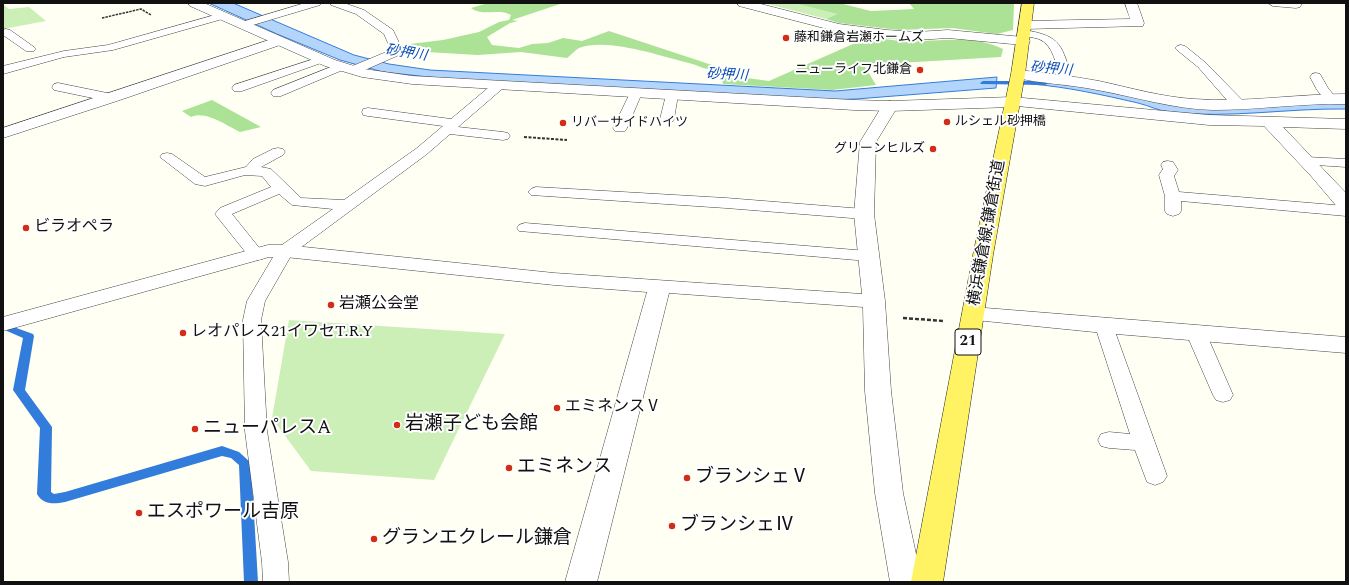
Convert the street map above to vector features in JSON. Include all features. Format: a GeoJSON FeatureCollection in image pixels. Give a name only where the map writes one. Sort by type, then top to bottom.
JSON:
{"type":"FeatureCollection","features":[{"type":"Feature","properties":{"kind":"main road","name":"横浜鎌倉線;鎌倉街道"},"geometry":{"type":"LineString","coordinates":[[927,582],[973,314],[1016,85],[1028,3]]}},
{"type":"Feature","properties":{"kind":"street"},"geometry":{"type":"LineString","coordinates":[[194,3],[222,16],[246,24],[278,41],[320,60],[412,80],[498,86],[890,106],[1016,85],[1067,80],[1168,101],[1196,104],[1239,105],[1330,98],[1346,99]]}},
{"type":"Feature","properties":{"kind":"street"},"geometry":{"type":"LineString","coordinates":[[743,3],[830,26],[887,34],[917,36],[1024,33],[1138,23],[1131,3]]}},
{"type":"Feature","properties":{"kind":"street"},"geometry":{"type":"LineString","coordinates":[[816,32],[830,26]]}},
{"type":"Feature","properties":{"kind":"street"},"geometry":{"type":"LineString","coordinates":[[3,133],[112,98],[278,41]]}},
{"type":"Feature","properties":{"kind":"street"},"geometry":{"type":"LineString","coordinates":[[1016,85],[1160,116],[1209,120],[1346,124]]}},
{"type":"Feature","properties":{"kind":"street"},"geometry":{"type":"LineString","coordinates":[[1239,105],[1262,121],[1306,161],[1330,184],[1346,205]]}},
{"type":"Feature","properties":{"kind":"street"},"geometry":{"type":"LineString","coordinates":[[890,106],[868,142],[864,214],[875,308],[878,391],[889,493],[906,582]]}},
{"type":"Feature","properties":{"kind":"street"},"geometry":{"type":"LineString","coordinates":[[3,324],[268,251],[285,251],[554,279],[660,286],[875,308]]}},
{"type":"Feature","properties":{"kind":"street"},"geometry":{"type":"LineString","coordinates":[[581,582],[660,286]]}},
{"type":"Feature","properties":{"kind":"street"},"geometry":{"type":"LineString","coordinates":[[973,314],[1346,345]]}},
{"type":"Feature","properties":{"kind":"lane"},"geometry":{"type":"LineString","coordinates":[[246,24],[316,3]]}},
{"type":"Feature","properties":{"kind":"lane"},"geometry":{"type":"LineString","coordinates":[[277,93],[383,58],[398,51],[389,32],[360,12],[335,3]]}},
{"type":"Feature","properties":{"kind":"lane"},"geometry":{"type":"LineString","coordinates":[[1273,3],[1296,5],[1297,3]]}},
{"type":"Feature","properties":{"kind":"lane"},"geometry":{"type":"LineString","coordinates":[[3,70],[64,54],[109,48],[222,16]]}},
{"type":"Feature","properties":{"kind":"lane"},"geometry":{"type":"LineString","coordinates":[[6,32],[30,49]]}},
{"type":"Feature","properties":{"kind":"lane"},"geometry":{"type":"LineString","coordinates":[[1024,33],[1044,37],[1050,41],[1055,48],[1067,80]]}},
{"type":"Feature","properties":{"kind":"lane"},"geometry":{"type":"LineString","coordinates":[[3,44],[18,41]]}},
{"type":"Feature","properties":{"kind":"lane"},"geometry":{"type":"LineString","coordinates":[[1181,48],[1202,65],[1239,105]]}},
{"type":"Feature","properties":{"kind":"lane"},"geometry":{"type":"LineString","coordinates":[[238,88],[320,60]]}},
{"type":"Feature","properties":{"kind":"lane"},"geometry":{"type":"LineString","coordinates":[[1316,77],[1323,90],[1330,98]]}},
{"type":"Feature","properties":{"kind":"lane"},"geometry":{"type":"LineString","coordinates":[[276,582],[275,562],[256,431],[252,320],[256,301],[285,251],[345,205],[381,181],[451,127],[498,86]]}},
{"type":"Feature","properties":{"kind":"lane"},"geometry":{"type":"LineString","coordinates":[[58,87],[112,98]]}},
{"type":"Feature","properties":{"kind":"lane"},"geometry":{"type":"LineString","coordinates":[[620,128],[636,93]]}},
{"type":"Feature","properties":{"kind":"lane"},"geometry":{"type":"LineString","coordinates":[[667,119],[672,95]]}},
{"type":"Feature","properties":{"kind":"lane"},"geometry":{"type":"LineString","coordinates":[[368,112],[503,136]]}},
{"type":"Feature","properties":{"kind":"lane"},"geometry":{"type":"LineString","coordinates":[[251,170],[258,162],[278,152]]}},
{"type":"Feature","properties":{"kind":"lane"},"geometry":{"type":"LineString","coordinates":[[167,157],[200,181],[205,182],[251,170],[266,172],[297,202],[345,205]]}},
{"type":"Feature","properties":{"kind":"lane"},"geometry":{"type":"LineString","coordinates":[[1306,161],[1346,163]]}},
{"type":"Feature","properties":{"kind":"lane"},"geometry":{"type":"LineString","coordinates":[[1168,165],[1171,170],[1166,176],[1173,203],[1346,211]]}},
{"type":"Feature","properties":{"kind":"lane"},"geometry":{"type":"LineString","coordinates":[[257,254],[223,214],[226,211],[281,188]]}},
{"type":"Feature","properties":{"kind":"lane"},"geometry":{"type":"LineString","coordinates":[[536,192],[718,202],[864,214]]}},
{"type":"Feature","properties":{"kind":"lane"},"geometry":{"type":"LineString","coordinates":[[525,228],[868,256]]}},
{"type":"Feature","properties":{"kind":"lane"},"geometry":{"type":"LineString","coordinates":[[1104,326],[1155,476]]}},
{"type":"Feature","properties":{"kind":"lane"},"geometry":{"type":"LineString","coordinates":[[1196,333],[1223,395]]}},
{"type":"Feature","properties":{"kind":"lane"},"geometry":{"type":"LineString","coordinates":[[1109,440],[1143,443]]}},
{"type":"Feature","properties":{"kind":"path"},"geometry":{"type":"LineString","coordinates":[[102,18],[141,9],[155,17]]}},
{"type":"Feature","properties":{"kind":"path"},"geometry":{"type":"LineString","coordinates":[[503,136],[567,140]]}},
{"type":"Feature","properties":{"kind":"path"},"geometry":{"type":"LineString","coordinates":[[875,308],[946,322]]}},
{"type":"Feature","properties":{"kind":"green space"},"geometry":{"type":"Polygon","coordinates":[[[488,3],[563,3],[512,20],[518,21],[510,23],[487,37],[492,45],[519,48],[532,44],[548,43],[563,38],[582,41],[609,31],[718,67],[706,69],[649,52],[604,45],[590,45],[579,48],[567,58],[521,52],[478,55],[410,51],[410,44],[443,40],[479,32],[499,22],[509,20],[511,15],[506,13],[480,12],[471,8],[488,3]]]}},
{"type":"Feature","properties":{"kind":"green space"},"geometry":{"type":"Polygon","coordinates":[[[764,3],[794,3],[837,14],[826,19],[764,3]]]}},
{"type":"Feature","properties":{"kind":"green space"},"geometry":{"type":"Polygon","coordinates":[[[794,3],[839,3],[871,11],[914,9],[909,3],[1014,4],[1013,30],[997,34],[952,28],[899,30],[839,23],[826,19],[837,14],[794,3]]]}},
{"type":"Feature","properties":{"kind":"green space"},"geometry":{"type":"Polygon","coordinates":[[[3,4],[9,9],[29,7],[46,21],[3,29],[3,4]]]}},
{"type":"Feature","properties":{"kind":"green space"},"geometry":{"type":"Polygon","coordinates":[[[869,37],[900,41],[978,41],[1003,49],[1001,57],[864,65],[876,85],[832,90],[723,84],[721,76],[723,73],[732,76],[769,81],[869,37]]]}},
{"type":"Feature","properties":{"kind":"green space"},"geometry":{"type":"Polygon","coordinates":[[[212,100],[261,127],[240,132],[210,117],[197,115],[191,117],[182,111],[212,100]]]}},
{"type":"Feature","properties":{"kind":"green space"},"geometry":{"type":"Polygon","coordinates":[[[289,320],[505,334],[434,480],[311,471],[272,418],[289,320]]]}},
{"type":"Feature","properties":{"kind":"water","name":"砂押川"},"geometry":{"type":"Polygon","coordinates":[[[209,3],[233,3],[354,55],[389,64],[430,70],[835,91],[997,77],[996,88],[856,99],[818,100],[438,78],[383,72],[340,60],[277,34],[209,3]]]}},
{"type":"Feature","properties":{"kind":"water","name":"砂押川"},"geometry":{"type":"Polygon","coordinates":[[[1032,78],[1073,84],[1164,103],[1346,102],[1346,109],[1236,114],[1192,114],[1170,112],[1099,94],[1031,84],[1032,78]]]}},
{"type":"Feature","properties":{"kind":"waterway","name":"砂押川"},"geometry":{"type":"LineString","coordinates":[[983,83],[1045,83]]}},
{"type":"Feature","properties":{"kind":"waterway"},"geometry":{"type":"LineString","coordinates":[[11,329],[29,336],[19,390],[46,427],[44,494],[52,499],[65,497],[222,451],[235,455],[245,463],[251,582]]}},
{"type":"Feature","properties":{"kind":"place","name":"藤和鎌倉岩瀬ホームズ"},"geometry":{"type":"Point","coordinates":[786,38]}},
{"type":"Feature","properties":{"kind":"place","name":"ニューライフ北鎌倉"},"geometry":{"type":"Point","coordinates":[920,70]}},
{"type":"Feature","properties":{"kind":"place","name":"ルシェル砂押橋"},"geometry":{"type":"Point","coordinates":[947,122]}},
{"type":"Feature","properties":{"kind":"place","name":"リバーサイドハイツ"},"geometry":{"type":"Point","coordinates":[563,123]}},
{"type":"Feature","properties":{"kind":"place","name":"グリーンヒルズ"},"geometry":{"type":"Point","coordinates":[933,149]}},
{"type":"Feature","properties":{"kind":"place","name":"ビラオペラ"},"geometry":{"type":"Point","coordinates":[26,228]}},
{"type":"Feature","properties":{"kind":"place","name":"岩瀬公会堂"},"geometry":{"type":"Point","coordinates":[331,305]}},
{"type":"Feature","properties":{"kind":"place","name":"レオパレス21イワセT.R.Y"},"geometry":{"type":"Point","coordinates":[183,333]}},
{"type":"Feature","properties":{"kind":"place","name":"エミネンスⅤ"},"geometry":{"type":"Point","coordinates":[557,408]}},
{"type":"Feature","properties":{"kind":"place","name":"岩瀬子ども会館"},"geometry":{"type":"Point","coordinates":[397,425]}},
{"type":"Feature","properties":{"kind":"place","name":"ニューパレスA"},"geometry":{"type":"Point","coordinates":[195,429]}},
{"type":"Feature","properties":{"kind":"place","name":"エミネンス"},"geometry":{"type":"Point","coordinates":[509,468]}},
{"type":"Feature","properties":{"kind":"place","name":"ブランシェⅤ"},"geometry":{"type":"Point","coordinates":[687,478]}},
{"type":"Feature","properties":{"kind":"place","name":"エスポワール吉原"},"geometry":{"type":"Point","coordinates":[139,513]}},
{"type":"Feature","properties":{"kind":"place","name":"ブランシェⅣ"},"geometry":{"type":"Point","coordinates":[672,526]}},
{"type":"Feature","properties":{"kind":"place","name":"グランエクレール鎌倉"},"geometry":{"type":"Point","coordinates":[374,539]}}]}
